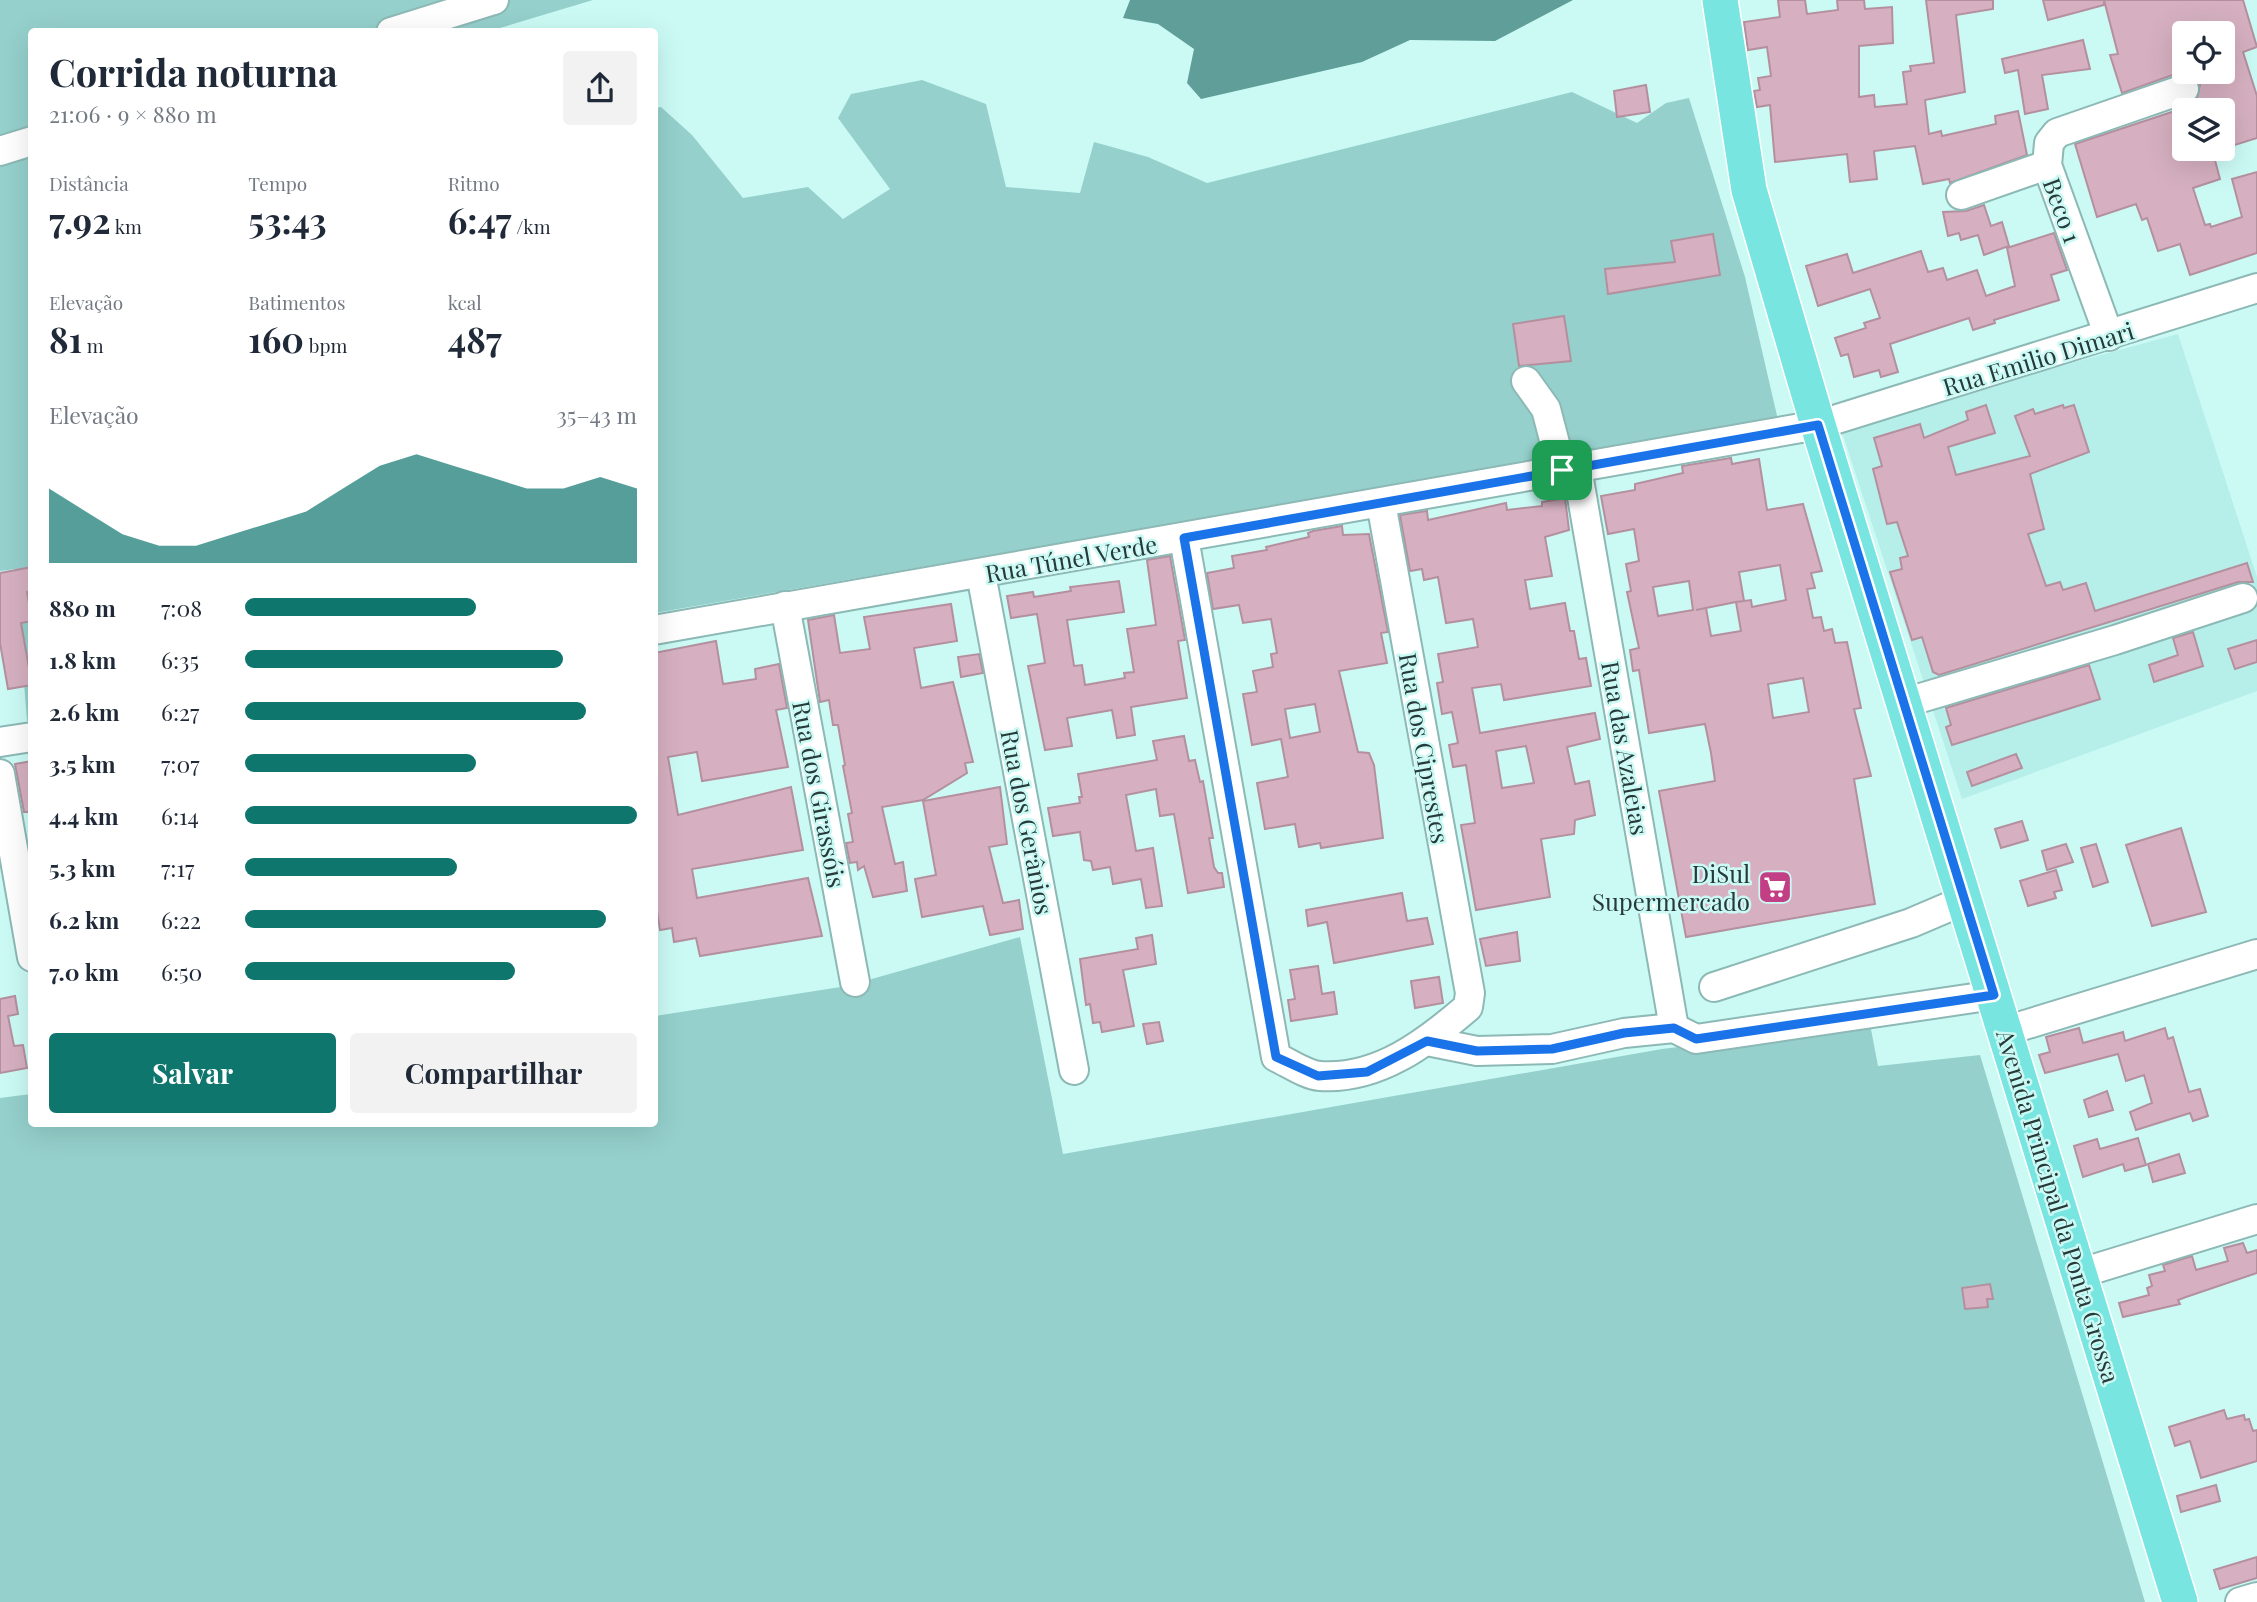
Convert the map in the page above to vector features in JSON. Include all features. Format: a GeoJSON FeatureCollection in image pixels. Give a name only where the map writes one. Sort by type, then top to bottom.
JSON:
{"type":"FeatureCollection","features":[{"type":"Feature","properties":{"kind":"main road","name":"Avenida Principal da Ponta Grossa"},"geometry":{"type":"LineString","coordinates":[[1720,0],[1749,190],[1818,425],[2180,1602]]}},
{"type":"Feature","properties":{"kind":"street"},"geometry":{"type":"LineString","coordinates":[[404,28],[494,0]]}},
{"type":"Feature","properties":{"kind":"street","name":"Beco 1"},"geometry":{"type":"LineString","coordinates":[[2109,336],[2047,165],[2049,143],[2057,132],[2184,89]]}},
{"type":"Feature","properties":{"kind":"street"},"geometry":{"type":"LineString","coordinates":[[0,151],[28,142]]}},
{"type":"Feature","properties":{"kind":"street"},"geometry":{"type":"LineString","coordinates":[[1961,195],[2047,165]]}},
{"type":"Feature","properties":{"kind":"street","name":"Rua Emilio Dimari"},"geometry":{"type":"LineString","coordinates":[[1818,425],[2257,288]]}},
{"type":"Feature","properties":{"kind":"street","name":"Rua das Azaleias"},"geometry":{"type":"LineString","coordinates":[[1526,381],[1546,409],[1569,469],[1674,1028]]}},
{"type":"Feature","properties":{"kind":"street","name":"Rua Túnel Verde"},"geometry":{"type":"LineString","coordinates":[[658,629],[1818,425]]}},
{"type":"Feature","properties":{"kind":"street","name":"Rua dos Ciprestes"},"geometry":{"type":"LineString","coordinates":[[1381,503],[1470,993],[1468,1007],[1427,1041]]}},
{"type":"Feature","properties":{"kind":"street"},"geometry":{"type":"LineString","coordinates":[[1184,538],[1276,1057],[1318,1076],[1367,1072],[1427,1041],[1477,1051],[1552,1049],[1624,1033],[1674,1028],[1696,1039],[1994,995]]}},
{"type":"Feature","properties":{"kind":"street","name":"Rua dos Gerânios"},"geometry":{"type":"LineString","coordinates":[[981,574],[1074,1070]]}},
{"type":"Feature","properties":{"kind":"street"},"geometry":{"type":"LineString","coordinates":[[1904,703],[2115,640],[2243,598]]}},
{"type":"Feature","properties":{"kind":"street","name":"Rua dos Girassóis"},"geometry":{"type":"LineString","coordinates":[[785,606],[855,982]]}},
{"type":"Feature","properties":{"kind":"street"},"geometry":{"type":"LineString","coordinates":[[0,742],[28,738]]}},
{"type":"Feature","properties":{"kind":"street"},"geometry":{"type":"LineString","coordinates":[[0,774],[28,934]]}},
{"type":"Feature","properties":{"kind":"street"},"geometry":{"type":"LineString","coordinates":[[1714,988],[1911,923],[1965,900]]}},
{"type":"Feature","properties":{"kind":"street"},"geometry":{"type":"LineString","coordinates":[[2005,1031],[2257,954]]}},
{"type":"Feature","properties":{"kind":"street"},"geometry":{"type":"LineString","coordinates":[[2081,1273],[2257,1219]]}},
{"type":"Feature","properties":{"kind":"street"},"geometry":{"type":"LineString","coordinates":[[2240,1602],[2257,1597]]}},
{"type":"Feature","properties":{"kind":"shaded area"},"geometry":{"type":"Polygon","coordinates":[[[0,0],[593,0],[500,28],[28,28],[27,721],[15,569],[0,571],[0,0]]]}},
{"type":"Feature","properties":{"kind":"shaded area"},"geometry":{"type":"Polygon","coordinates":[[[1130,0],[1573,0],[1495,41],[1410,40],[1362,62],[1201,99],[1187,83],[1194,49],[1158,24],[1123,18],[1130,0]]]}},
{"type":"Feature","properties":{"kind":"shaded area"},"geometry":{"type":"Polygon","coordinates":[[[922,80],[986,104],[1006,187],[1080,193],[1094,142],[1148,157],[1207,183],[1572,92],[1637,123],[1666,103],[1689,98],[1745,277],[1778,420],[658,612],[658,108],[661,107],[692,135],[743,198],[808,187],[843,219],[890,189],[838,118],[851,94],[922,80]]]}},
{"type":"Feature","properties":{"kind":"shaded area"},"geometry":{"type":"Polygon","coordinates":[[[2178,334],[2257,577],[2257,691],[1962,799],[1840,426],[2178,334]]]}},
{"type":"Feature","properties":{"kind":"shaded area"},"geometry":{"type":"Polygon","coordinates":[[[1020,937],[1063,1154],[1662,1049],[1870,1024],[1878,1066],[1980,1055],[2145,1602],[0,1602],[0,1098],[28,1094],[28,1127],[658,1127],[658,1016],[847,986],[1020,937]]]}},
{"type":"Feature","properties":{"kind":"building"},"geometry":{"type":"Polygon","coordinates":[[[1778,0],[1805,0],[1807,14],[1838,10],[1837,0],[1864,0],[1865,9],[1892,7],[1893,43],[1859,46],[1859,97],[1874,95],[1875,107],[1907,104],[1903,72],[1911,71],[1910,66],[1934,63],[1926,0],[1993,0],[1993,9],[1956,15],[1965,92],[1925,100],[1929,134],[1941,131],[1942,136],[1996,124],[1995,116],[2018,111],[2027,155],[1950,183],[1949,179],[1923,184],[1915,146],[1874,151],[1877,179],[1850,182],[1847,154],[1775,162],[1770,105],[1757,107],[1754,91],[1760,90],[1758,78],[1771,76],[1767,47],[1748,50],[1744,22],[1780,17],[1778,0]]]}},
{"type":"Feature","properties":{"kind":"building"},"geometry":{"type":"Polygon","coordinates":[[[2043,0],[2104,0],[2104,5],[2048,20],[2043,0]]]}},
{"type":"Feature","properties":{"kind":"building"},"geometry":{"type":"Polygon","coordinates":[[[2104,0],[2243,0],[2257,47],[2243,52],[2257,96],[2257,138],[2235,145],[2235,98],[2197,98],[2200,84],[2235,84],[2235,21],[2172,21],[2172,75],[2122,93],[2110,55],[2118,54],[2104,0]]]}},
{"type":"Feature","properties":{"kind":"building"},"geometry":{"type":"Polygon","coordinates":[[[2083,40],[2090,69],[2042,75],[2048,109],[2025,114],[2018,70],[2005,73],[2002,59],[2083,40]]]}},
{"type":"Feature","properties":{"kind":"building"},"geometry":{"type":"Polygon","coordinates":[[[1646,85],[1650,112],[1617,117],[1614,91],[1646,85]]]}},
{"type":"Feature","properties":{"kind":"building"},"geometry":{"type":"Polygon","coordinates":[[[2172,112],[2172,161],[2215,161],[2220,179],[2193,188],[2205,225],[2210,224],[2211,227],[2242,217],[2232,179],[2257,172],[2257,253],[2190,275],[2180,244],[2158,251],[2147,218],[2142,220],[2136,204],[2097,217],[2075,144],[2172,112]]]}},
{"type":"Feature","properties":{"kind":"building"},"geometry":{"type":"Polygon","coordinates":[[[1984,205],[1991,226],[2002,222],[2009,246],[1984,255],[1978,235],[1961,240],[1959,233],[1948,236],[1943,212],[1966,211],[1984,205]]]}},
{"type":"Feature","properties":{"kind":"building"},"geometry":{"type":"Polygon","coordinates":[[[2054,233],[2067,270],[2051,275],[2059,300],[1994,320],[1995,323],[1973,330],[1969,318],[1890,344],[1898,372],[1881,377],[1879,370],[1854,377],[1848,354],[1841,356],[1835,338],[1866,328],[1864,323],[1880,318],[1870,289],[1818,306],[1806,266],[1847,254],[1853,273],[1921,251],[1928,272],[1943,268],[1947,280],[1977,270],[1986,296],[2015,286],[2007,248],[2054,233]]]}},
{"type":"Feature","properties":{"kind":"building"},"geometry":{"type":"Polygon","coordinates":[[[1713,234],[1720,275],[1608,294],[1605,269],[1675,262],[1671,241],[1713,234]]]}},
{"type":"Feature","properties":{"kind":"building"},"geometry":{"type":"Polygon","coordinates":[[[1564,316],[1571,361],[1519,366],[1513,324],[1564,316]]]}},
{"type":"Feature","properties":{"kind":"building"},"geometry":{"type":"Polygon","coordinates":[[[1986,405],[1995,433],[1948,447],[1956,475],[2030,456],[2015,416],[2033,409],[2035,414],[2063,405],[2064,408],[2074,405],[2089,452],[2030,474],[2044,529],[2028,534],[2046,586],[2060,582],[2063,590],[2086,583],[2095,611],[2247,563],[2253,582],[2238,582],[1939,675],[1933,672],[1922,637],[1912,640],[1890,572],[1902,569],[1900,558],[1908,556],[1897,522],[1887,524],[1873,469],[1882,466],[1874,438],[1920,424],[1924,438],[1968,420],[1966,412],[1986,405]]]}},
{"type":"Feature","properties":{"kind":"building"},"geometry":{"type":"Polygon","coordinates":[[[1731,458],[1732,464],[1759,459],[1767,510],[1803,504],[1822,571],[1811,573],[1815,588],[1807,589],[1813,618],[1821,617],[1824,631],[1832,629],[1835,643],[1847,642],[1861,708],[1854,709],[1871,776],[1854,779],[1875,904],[1686,937],[1659,791],[1715,781],[1711,753],[1705,724],[1649,733],[1639,670],[1633,671],[1630,650],[1639,648],[1627,592],[1631,591],[1626,564],[1639,561],[1634,529],[1608,534],[1601,496],[1635,490],[1635,484],[1683,473],[1682,466],[1731,458]],[[1780,565],[1739,572],[1744,601],[1751,600],[1752,607],[1786,600],[1780,565]],[[1689,581],[1653,587],[1658,616],[1693,610],[1689,581]],[[1736,602],[1706,608],[1711,636],[1741,631],[1736,602]],[[1803,678],[1768,684],[1773,718],[1809,712],[1803,678]]]}},
{"type":"Feature","properties":{"kind":"building"},"geometry":{"type":"Polygon","coordinates":[[[1565,498],[1569,530],[1545,537],[1552,576],[1525,580],[1530,609],[1565,603],[1579,659],[1586,658],[1591,686],[1504,700],[1501,684],[1472,688],[1480,733],[1595,713],[1600,739],[1567,747],[1575,784],[1589,781],[1595,815],[1575,820],[1574,834],[1541,839],[1550,897],[1476,910],[1461,825],[1475,823],[1466,765],[1453,767],[1449,745],[1458,743],[1452,712],[1442,714],[1437,683],[1443,682],[1438,654],[1478,647],[1473,619],[1446,623],[1438,577],[1424,580],[1422,569],[1410,571],[1400,515],[1427,511],[1428,520],[1506,503],[1507,510],[1542,506],[1542,502],[1565,498]],[[1526,746],[1496,751],[1502,788],[1534,783],[1526,746]]]}},
{"type":"Feature","properties":{"kind":"building"},"geometry":{"type":"Polygon","coordinates":[[[1342,526],[1343,535],[1369,534],[1388,632],[1381,633],[1387,663],[1339,671],[1358,752],[1369,753],[1374,765],[1383,838],[1321,848],[1320,843],[1299,847],[1295,824],[1265,829],[1257,783],[1288,777],[1281,739],[1252,745],[1243,694],[1257,692],[1253,671],[1273,667],[1271,654],[1277,653],[1271,619],[1243,623],[1239,605],[1213,609],[1207,573],[1234,568],[1232,556],[1267,550],[1266,547],[1309,537],[1308,533],[1342,526]],[[1315,704],[1285,709],[1290,738],[1320,732],[1315,704]]]}},
{"type":"Feature","properties":{"kind":"building"},"geometry":{"type":"Polygon","coordinates":[[[1170,556],[1185,640],[1178,641],[1187,698],[1131,707],[1135,735],[1117,738],[1112,710],[1067,718],[1072,746],[1045,750],[1028,666],[1045,663],[1037,614],[1011,618],[1007,596],[1033,592],[1034,597],[1071,591],[1070,587],[1119,581],[1124,612],[1067,620],[1074,666],[1082,665],[1085,685],[1125,678],[1124,673],[1134,672],[1127,629],[1156,625],[1147,560],[1170,556]]]}},
{"type":"Feature","properties":{"kind":"building"},"geometry":{"type":"Polygon","coordinates":[[[28,568],[28,622],[21,623],[28,662],[28,686],[8,689],[0,643],[0,573],[28,568]]]}},
{"type":"Feature","properties":{"kind":"building"},"geometry":{"type":"Polygon","coordinates":[[[951,604],[957,641],[914,648],[921,688],[953,682],[973,762],[965,763],[967,773],[923,800],[882,807],[895,864],[903,862],[907,891],[873,897],[864,866],[858,870],[857,862],[850,863],[846,843],[853,842],[848,814],[852,813],[843,766],[845,765],[838,725],[833,725],[829,700],[820,702],[808,620],[834,615],[840,653],[870,649],[864,617],[951,604]]]}},
{"type":"Feature","properties":{"kind":"building"},"geometry":{"type":"Polygon","coordinates":[[[2193,632],[2203,666],[2154,682],[2149,665],[2178,655],[2173,638],[2193,632]]]}},
{"type":"Feature","properties":{"kind":"building"},"geometry":{"type":"Polygon","coordinates":[[[2257,640],[2257,662],[2235,669],[2228,649],[2257,640]]]}},
{"type":"Feature","properties":{"kind":"building"},"geometry":{"type":"Polygon","coordinates":[[[716,641],[723,684],[756,679],[755,669],[779,664],[787,708],[776,710],[788,767],[702,781],[697,752],[668,757],[678,815],[791,787],[803,850],[692,869],[697,898],[808,878],[822,936],[700,956],[696,938],[674,942],[672,928],[660,930],[658,652],[716,641]]]}},
{"type":"Feature","properties":{"kind":"building"},"geometry":{"type":"Polygon","coordinates":[[[979,654],[983,673],[961,677],[958,657],[979,654]]]}},
{"type":"Feature","properties":{"kind":"building"},"geometry":{"type":"Polygon","coordinates":[[[2089,665],[2100,699],[1952,745],[1946,727],[1951,725],[1946,708],[2089,665]]]}},
{"type":"Feature","properties":{"kind":"building"},"geometry":{"type":"Polygon","coordinates":[[[1184,736],[1189,761],[1195,760],[1200,782],[1203,781],[1213,838],[1209,838],[1214,867],[1218,873],[1222,873],[1224,887],[1188,893],[1174,814],[1160,816],[1156,789],[1126,795],[1136,851],[1153,848],[1162,906],[1146,908],[1141,879],[1113,884],[1110,867],[1093,870],[1091,861],[1084,860],[1080,832],[1053,836],[1048,808],[1080,803],[1079,797],[1082,797],[1078,774],[1157,760],[1153,741],[1184,736]]]}},
{"type":"Feature","properties":{"kind":"building"},"geometry":{"type":"Polygon","coordinates":[[[2016,754],[2022,768],[1972,786],[1967,772],[2016,754]]]}},
{"type":"Feature","properties":{"kind":"building"},"geometry":{"type":"Polygon","coordinates":[[[28,762],[28,812],[24,812],[15,764],[28,762]]]}},
{"type":"Feature","properties":{"kind":"building"},"geometry":{"type":"Polygon","coordinates":[[[1000,787],[1007,844],[989,847],[1003,903],[1019,900],[1023,929],[990,935],[983,906],[922,917],[915,879],[936,875],[923,801],[1000,787]]]}},
{"type":"Feature","properties":{"kind":"building"},"geometry":{"type":"Polygon","coordinates":[[[2022,821],[2028,840],[2001,848],[1995,829],[2022,821]]]}},
{"type":"Feature","properties":{"kind":"building"},"geometry":{"type":"Polygon","coordinates":[[[2181,828],[2206,912],[2152,926],[2126,845],[2181,828]]]}},
{"type":"Feature","properties":{"kind":"building"},"geometry":{"type":"Polygon","coordinates":[[[2066,844],[2073,862],[2047,870],[2042,851],[2066,844]]]}},
{"type":"Feature","properties":{"kind":"building"},"geometry":{"type":"Polygon","coordinates":[[[2096,844],[2108,882],[2093,887],[2081,848],[2096,844]]]}},
{"type":"Feature","properties":{"kind":"building"},"geometry":{"type":"Polygon","coordinates":[[[2056,870],[2062,890],[2054,892],[2056,898],[2028,906],[2020,881],[2056,870]]]}},
{"type":"Feature","properties":{"kind":"building"},"geometry":{"type":"Polygon","coordinates":[[[1402,893],[1407,921],[1427,918],[1433,944],[1334,963],[1327,922],[1308,926],[1306,910],[1402,893]]]}},
{"type":"Feature","properties":{"kind":"building"},"geometry":{"type":"Polygon","coordinates":[[[1517,932],[1520,961],[1486,966],[1480,939],[1517,932]]]}},
{"type":"Feature","properties":{"kind":"building"},"geometry":{"type":"Polygon","coordinates":[[[1152,935],[1156,964],[1123,970],[1134,1026],[1102,1032],[1100,1022],[1093,1023],[1090,1004],[1086,1005],[1080,959],[1138,949],[1136,938],[1152,935]]]}},
{"type":"Feature","properties":{"kind":"building"},"geometry":{"type":"Polygon","coordinates":[[[1318,966],[1322,994],[1334,992],[1337,1014],[1291,1021],[1288,1000],[1295,999],[1290,970],[1318,966]]]}},
{"type":"Feature","properties":{"kind":"building"},"geometry":{"type":"Polygon","coordinates":[[[1439,977],[1443,1003],[1415,1008],[1411,981],[1439,977]]]}},
{"type":"Feature","properties":{"kind":"building"},"geometry":{"type":"Polygon","coordinates":[[[15,996],[18,1014],[8,1016],[14,1046],[23,1045],[27,1068],[0,1073],[0,999],[15,996]]]}},
{"type":"Feature","properties":{"kind":"building"},"geometry":{"type":"Polygon","coordinates":[[[1159,1022],[1163,1041],[1147,1044],[1143,1024],[1159,1022]]]}},
{"type":"Feature","properties":{"kind":"building"},"geometry":{"type":"Polygon","coordinates":[[[2079,1028],[2083,1043],[2123,1032],[2125,1041],[2165,1028],[2168,1039],[2173,1037],[2189,1092],[2200,1089],[2208,1116],[2193,1121],[2190,1113],[2136,1130],[2130,1112],[2152,1103],[2144,1075],[2126,1081],[2118,1054],[2045,1073],[2039,1055],[2050,1052],[2046,1037],[2079,1028]]]}},
{"type":"Feature","properties":{"kind":"building"},"geometry":{"type":"Polygon","coordinates":[[[2107,1091],[2113,1110],[2089,1117],[2084,1100],[2107,1091]]]}},
{"type":"Feature","properties":{"kind":"building"},"geometry":{"type":"Polygon","coordinates":[[[2138,1138],[2146,1165],[2125,1171],[2123,1164],[2083,1177],[2074,1146],[2097,1139],[2100,1149],[2138,1138]]]}},
{"type":"Feature","properties":{"kind":"building"},"geometry":{"type":"Polygon","coordinates":[[[2179,1154],[2185,1173],[2153,1182],[2148,1164],[2179,1154]]]}},
{"type":"Feature","properties":{"kind":"building"},"geometry":{"type":"Polygon","coordinates":[[[2243,1243],[2247,1253],[2257,1250],[2257,1273],[2178,1300],[2180,1304],[2123,1317],[2119,1303],[2149,1295],[2147,1288],[2152,1286],[2149,1275],[2165,1271],[2163,1265],[2192,1256],[2196,1270],[2228,1261],[2224,1248],[2243,1243]]]}},
{"type":"Feature","properties":{"kind":"building"},"geometry":{"type":"Polygon","coordinates":[[[1990,1284],[1993,1299],[1987,1299],[1988,1307],[1965,1309],[1962,1288],[1990,1284]]]}},
{"type":"Feature","properties":{"kind":"building"},"geometry":{"type":"Polygon","coordinates":[[[2224,1410],[2227,1419],[2244,1415],[2245,1420],[2249,1419],[2253,1431],[2257,1430],[2257,1461],[2201,1478],[2190,1441],[2175,1446],[2169,1427],[2224,1410]]]}},
{"type":"Feature","properties":{"kind":"building"},"geometry":{"type":"Polygon","coordinates":[[[2216,1485],[2220,1501],[2181,1512],[2177,1496],[2216,1485]]]}},
{"type":"Feature","properties":{"kind":"building"},"geometry":{"type":"Polygon","coordinates":[[[2257,1557],[2257,1578],[2220,1589],[2214,1570],[2257,1557]]]}},
{"type":"Feature","properties":{"kind":"place","name":"DiSul Supermercado"},"geometry":{"type":"Point","coordinates":[1775,887]}},
{"type":"Feature","properties":{"kind":"route"},"geometry":{"type":"LineString","coordinates":[[1818,425],[1994,995],[1696,1039],[1674,1028],[1624,1033],[1552,1049],[1477,1051],[1427,1041],[1367,1072],[1318,1076],[1276,1057],[1184,538],[1562,470],[1818,425]]}}]}
